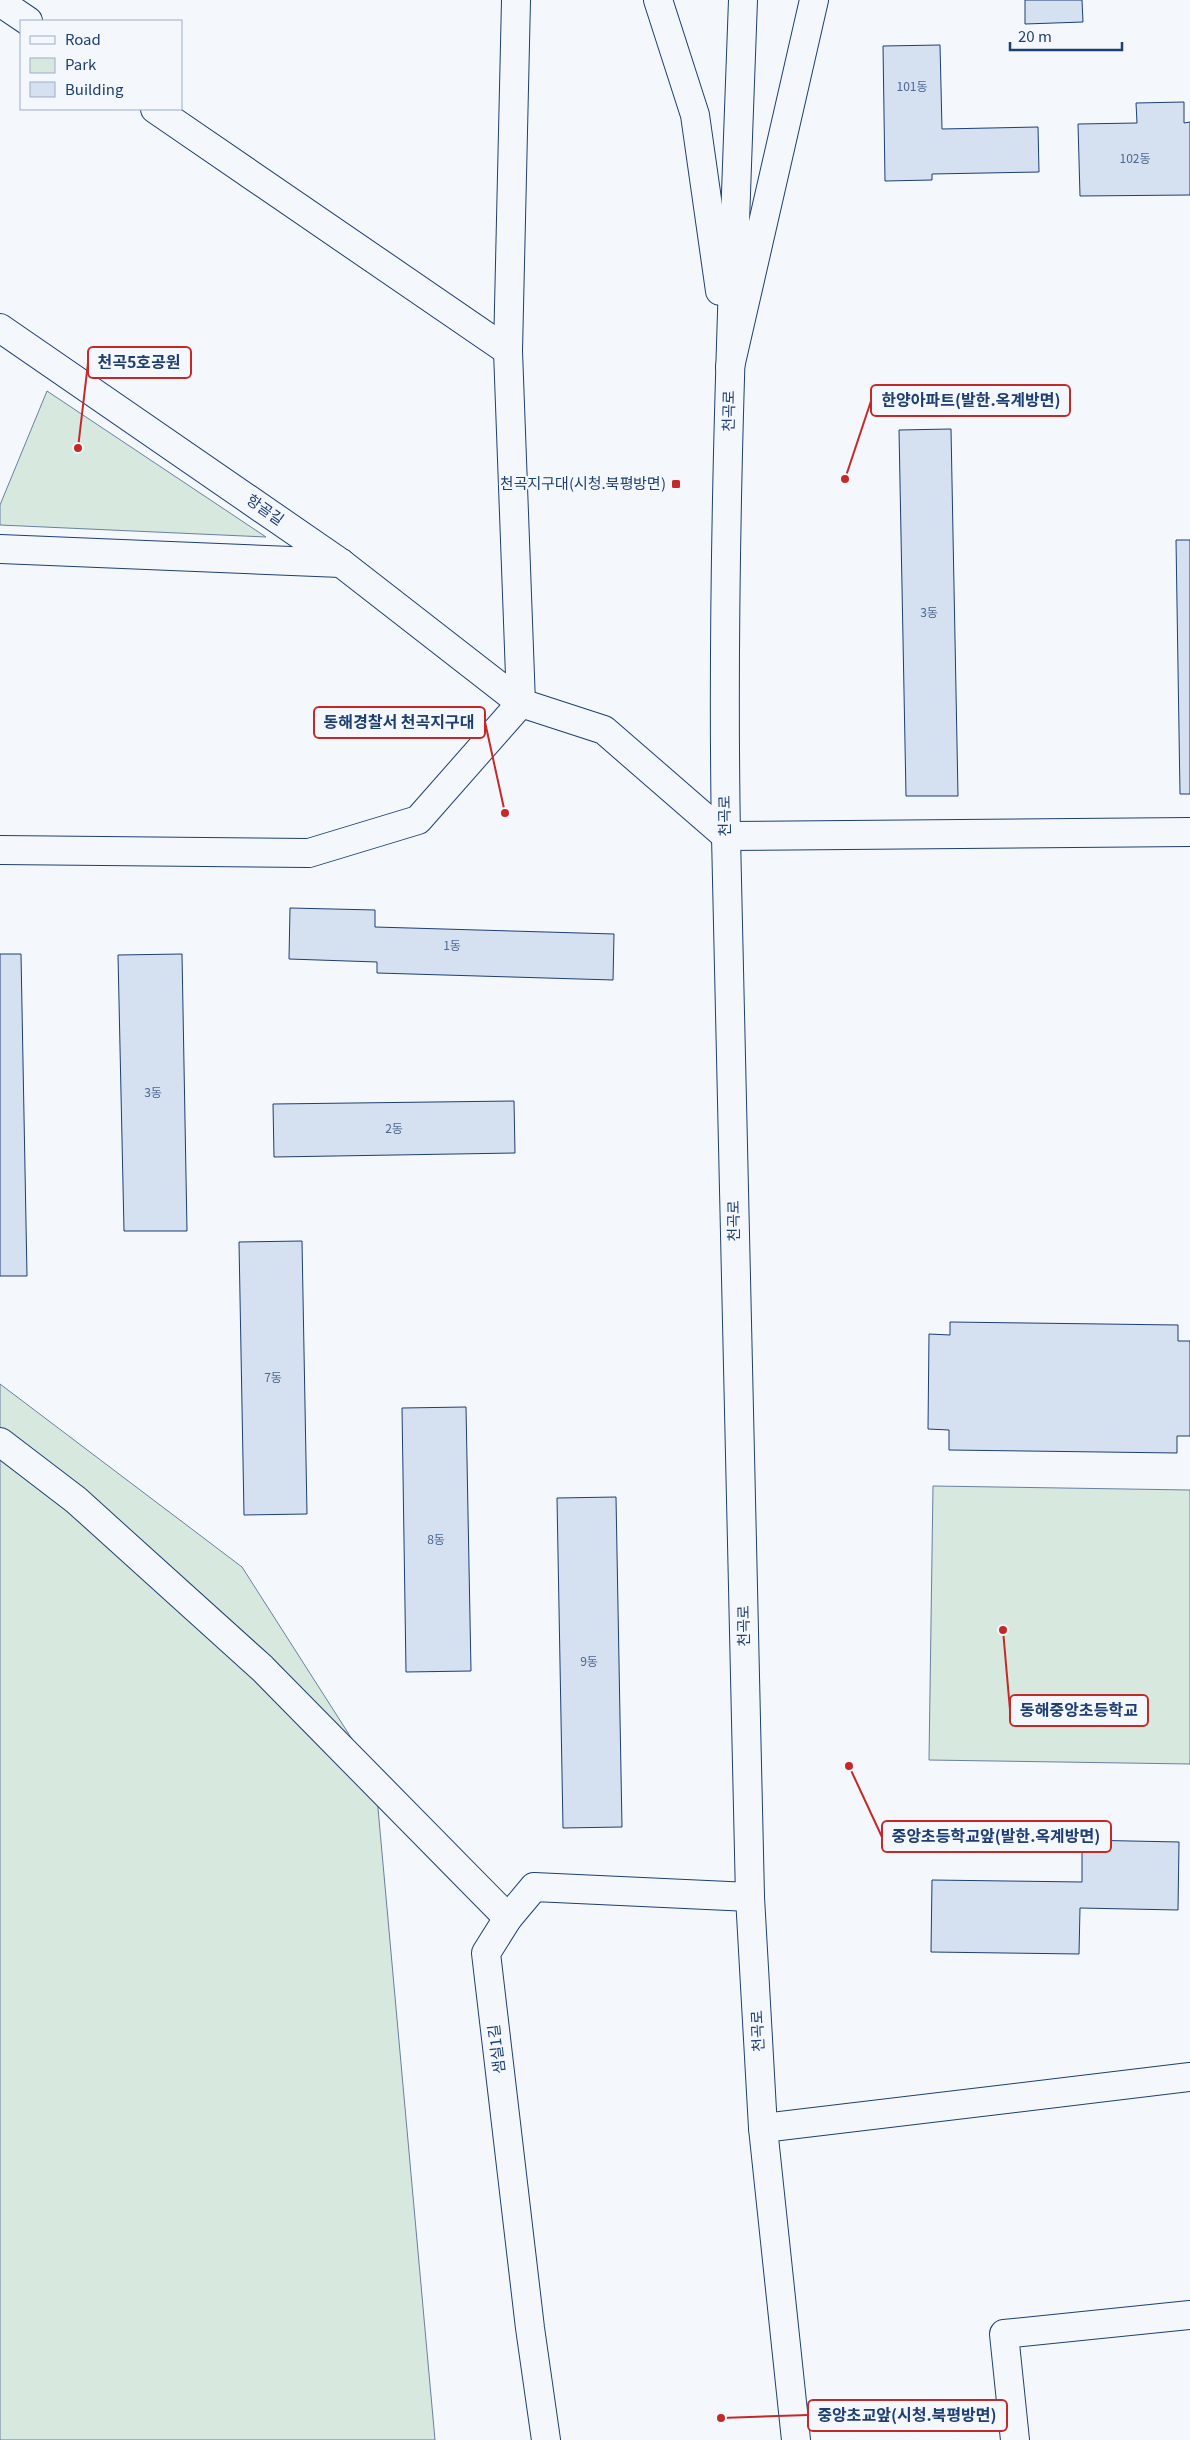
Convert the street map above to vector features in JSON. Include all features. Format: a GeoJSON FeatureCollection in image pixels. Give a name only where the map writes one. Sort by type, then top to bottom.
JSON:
{"type":"FeatureCollection","features":[{"type":"Feature","properties":{"kind":"street"},"geometry":{"type":"LineString","coordinates":[[0,850],[310,853],[418,820],[521,703],[508,351],[516,0]]}},
{"type":"Feature","properties":{"kind":"street"},"geometry":{"type":"LineString","coordinates":[[658,0],[695,115],[730,367]]}},
{"type":"Feature","properties":{"kind":"street","name":"천곡로"},"geometry":{"type":"LineString","coordinates":[[743,0],[730,367],[724,747],[750,1897],[763,2128],[796,2440]]}},
{"type":"Feature","properties":{"kind":"street"},"geometry":{"type":"LineString","coordinates":[[730,367],[814,0]]}},
{"type":"Feature","properties":{"kind":"street"},"geometry":{"type":"LineString","coordinates":[[0,2],[27,20]]}},
{"type":"Feature","properties":{"kind":"street"},"geometry":{"type":"LineString","coordinates":[[156,110],[508,351]]}},
{"type":"Feature","properties":{"kind":"street","name":"항골길"},"geometry":{"type":"LineString","coordinates":[[0,328],[342,563],[521,703]]}},
{"type":"Feature","properties":{"kind":"street"},"geometry":{"type":"LineString","coordinates":[[0,548],[342,563]]}},
{"type":"Feature","properties":{"kind":"street"},"geometry":{"type":"LineString","coordinates":[[521,703],[604,730],[726,836],[1190,832]]}},
{"type":"Feature","properties":{"kind":"street"},"geometry":{"type":"LineString","coordinates":[[0,1442],[76,1500],[262,1668],[508,1918]]}},
{"type":"Feature","properties":{"kind":"street","name":"샘실1길"},"geometry":{"type":"LineString","coordinates":[[546,2440],[529,2318],[486,1953],[508,1918],[534,1887],[750,1897]]}},
{"type":"Feature","properties":{"kind":"street"},"geometry":{"type":"LineString","coordinates":[[763,2128],[1190,2077]]}},
{"type":"Feature","properties":{"kind":"street"},"geometry":{"type":"LineString","coordinates":[[1015,2440],[1004,2334],[1190,2315]]}},
{"type":"Feature","properties":{"kind":"green space"},"geometry":{"type":"Polygon","coordinates":[[[47,391],[266,537],[0,525],[0,505],[47,391]]]}},
{"type":"Feature","properties":{"kind":"green space"},"geometry":{"type":"Polygon","coordinates":[[[0,1384],[242,1567],[375,1775],[435,2440],[0,2440],[0,1384]]]}},
{"type":"Feature","properties":{"kind":"green space"},"geometry":{"type":"Polygon","coordinates":[[[933,1486],[1190,1490],[1190,1764],[929,1760],[933,1486]]]}},
{"type":"Feature","properties":{"kind":"building"},"geometry":{"type":"Polygon","coordinates":[[[1025,0],[1082,0],[1083,22],[1025,24],[1025,0]]]}},
{"type":"Feature","properties":{"kind":"building"},"geometry":{"type":"Polygon","coordinates":[[[940,45],[942,129],[1038,127],[1039,172],[932,174],[932,180],[885,181],[883,46],[940,45]]]}},
{"type":"Feature","properties":{"kind":"building"},"geometry":{"type":"Polygon","coordinates":[[[1184,102],[1184,123],[1190,122],[1190,195],[1080,196],[1078,124],[1137,123],[1136,103],[1184,102]]]}},
{"type":"Feature","properties":{"kind":"building"},"geometry":{"type":"Polygon","coordinates":[[[951,429],[958,796],[906,796],[899,430],[951,429]]]}},
{"type":"Feature","properties":{"kind":"building"},"geometry":{"type":"Polygon","coordinates":[[[1176,540],[1190,540],[1190,794],[1180,794],[1176,540]]]}},
{"type":"Feature","properties":{"kind":"building"},"geometry":{"type":"Polygon","coordinates":[[[290,908],[375,910],[375,927],[614,934],[613,980],[377,973],[377,962],[289,959],[290,908]]]}},
{"type":"Feature","properties":{"kind":"building"},"geometry":{"type":"Polygon","coordinates":[[[0,954],[21,954],[27,1276],[0,1276],[0,954]]]}},
{"type":"Feature","properties":{"kind":"building"},"geometry":{"type":"Polygon","coordinates":[[[182,954],[187,1231],[124,1231],[118,955],[182,954]]]}},
{"type":"Feature","properties":{"kind":"building"},"geometry":{"type":"Polygon","coordinates":[[[514,1101],[515,1153],[274,1157],[273,1104],[514,1101]]]}},
{"type":"Feature","properties":{"kind":"building"},"geometry":{"type":"Polygon","coordinates":[[[302,1241],[307,1514],[244,1515],[239,1242],[302,1241]]]}},
{"type":"Feature","properties":{"kind":"building"},"geometry":{"type":"Polygon","coordinates":[[[950,1322],[1178,1325],[1178,1341],[1190,1341],[1190,1436],[1177,1436],[1177,1453],[949,1450],[949,1430],[928,1429],[929,1334],[950,1335],[950,1322]]]}},
{"type":"Feature","properties":{"kind":"building"},"geometry":{"type":"Polygon","coordinates":[[[466,1407],[471,1671],[406,1672],[402,1408],[466,1407]]]}},
{"type":"Feature","properties":{"kind":"building"},"geometry":{"type":"Polygon","coordinates":[[[616,1497],[622,1827],[563,1828],[557,1498],[616,1497]]]}},
{"type":"Feature","properties":{"kind":"building"},"geometry":{"type":"Polygon","coordinates":[[[1082,1840],[1179,1842],[1178,1910],[1080,1908],[1079,1954],[931,1952],[932,1880],[1082,1882],[1082,1840]]]}},
{"type":"Feature","properties":{"kind":"place","name":"천곡5호공원"},"geometry":{"type":"Point","coordinates":[78,448]}},
{"type":"Feature","properties":{"kind":"place","name":"한양아파트(발한.옥계방면)"},"geometry":{"type":"Point","coordinates":[845,479]}},
{"type":"Feature","properties":{"kind":"place","name":"천곡지구대(시청.북평방면)"},"geometry":{"type":"Point","coordinates":[676,484]}},
{"type":"Feature","properties":{"kind":"place","name":"동해경찰서 천곡지구대"},"geometry":{"type":"Point","coordinates":[505,813]}},
{"type":"Feature","properties":{"kind":"place","name":"동해중앙초등학교"},"geometry":{"type":"Point","coordinates":[1003,1630]}},
{"type":"Feature","properties":{"kind":"place","name":"중앙초등학교앞(발한.옥계방면)"},"geometry":{"type":"Point","coordinates":[849,1766]}},
{"type":"Feature","properties":{"kind":"place","name":"중앙초교앞(시청.북평방면)"},"geometry":{"type":"Point","coordinates":[721,2418]}}]}
